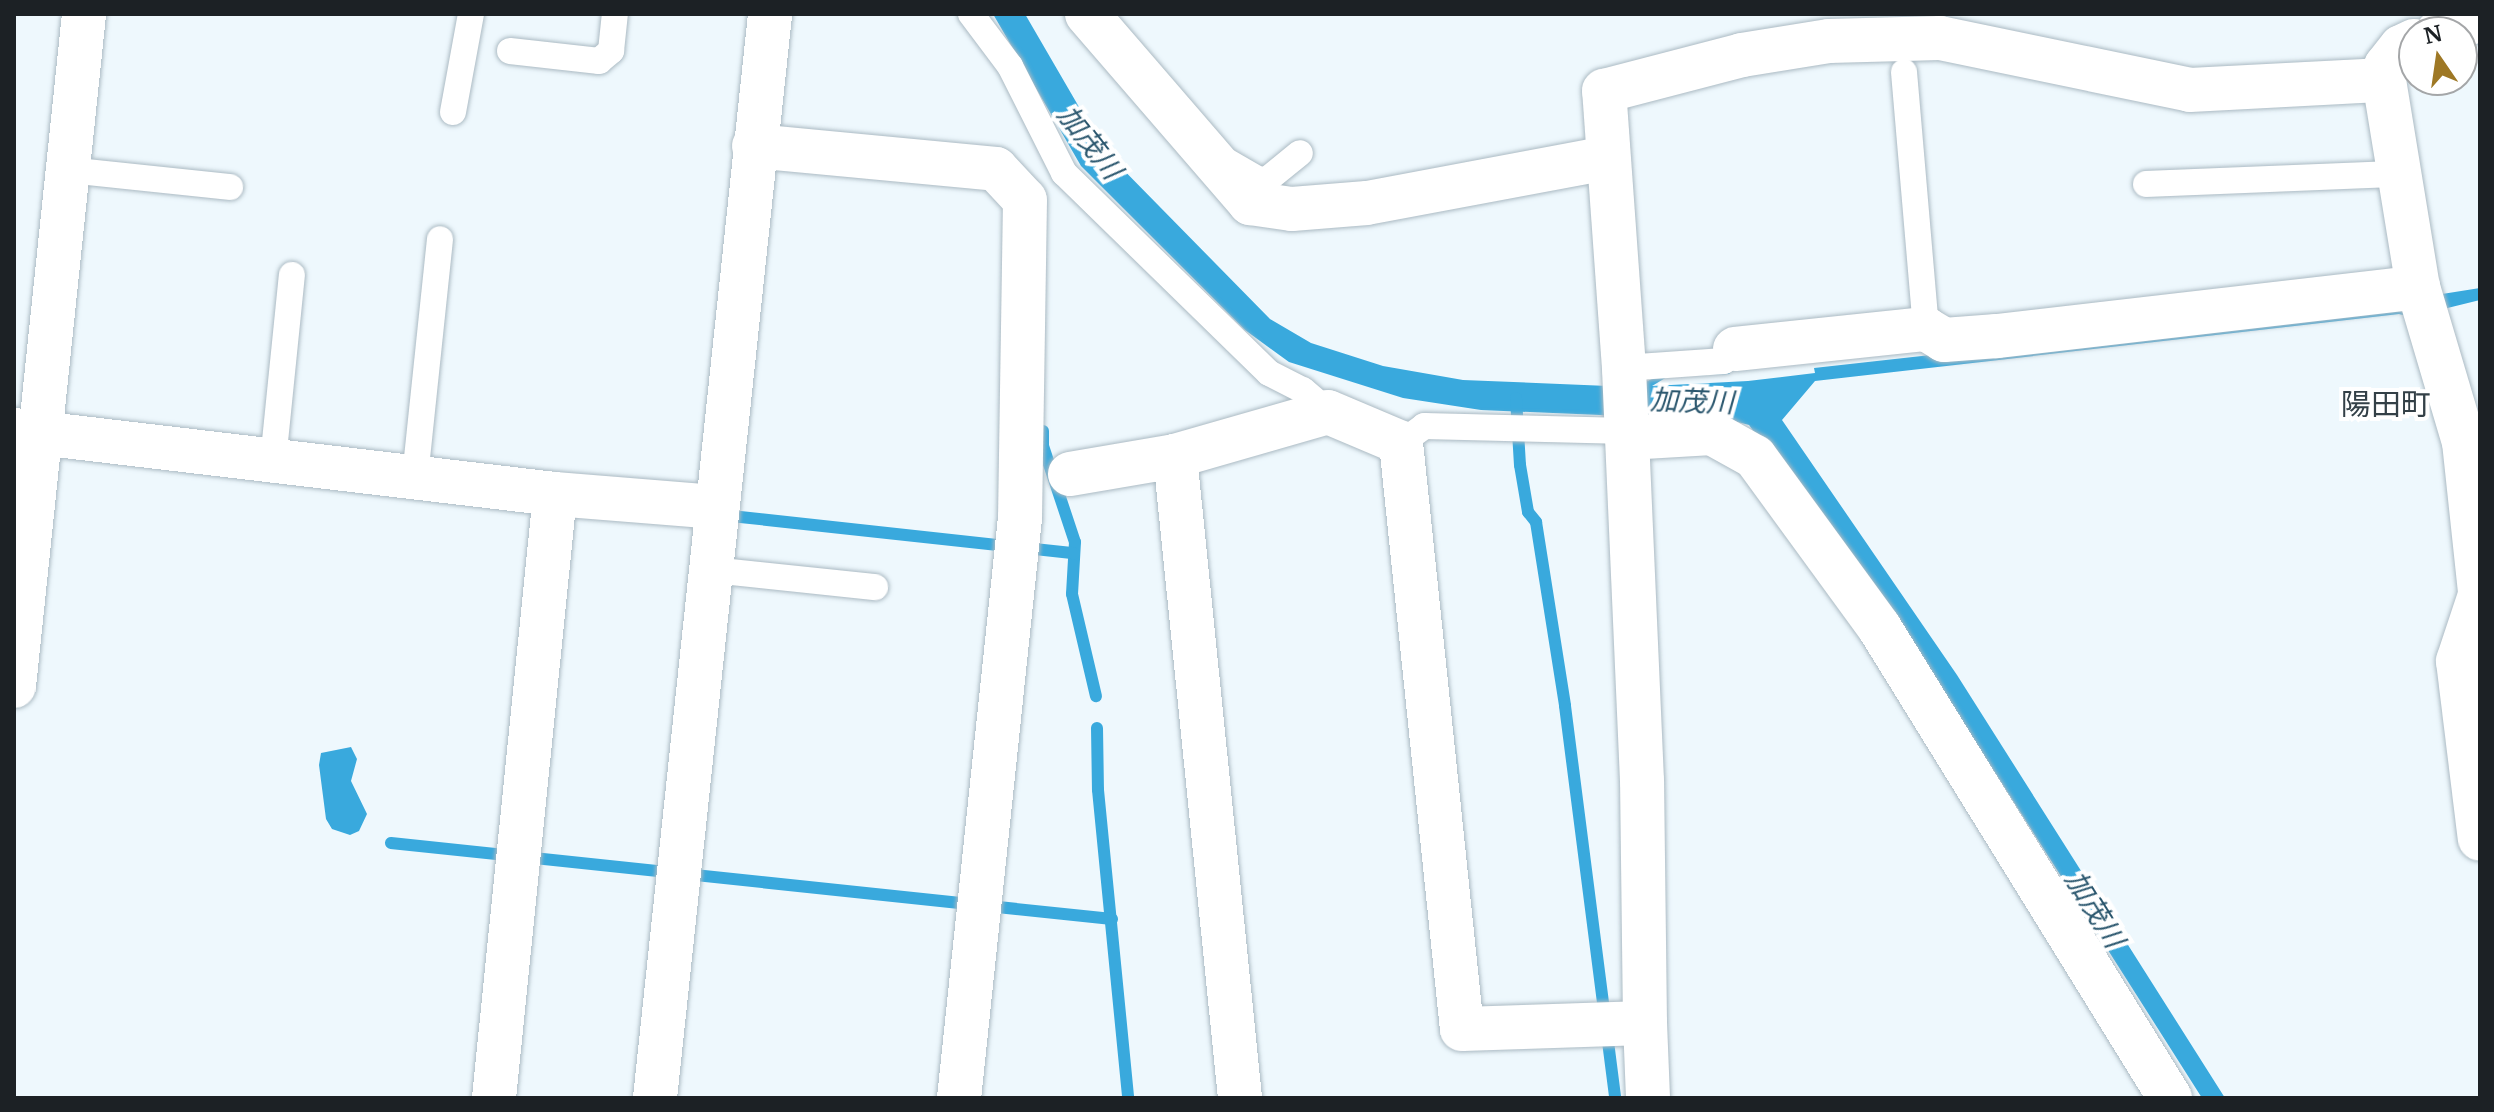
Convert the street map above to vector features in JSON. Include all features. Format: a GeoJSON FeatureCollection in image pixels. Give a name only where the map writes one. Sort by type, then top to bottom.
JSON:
{"type":"FeatureCollection","features":[{"type":"Feature","properties":{"kind":"street"},"geometry":{"type":"LineString","coordinates":[[14,686],[26,431],[68,170],[84,14]]}},
{"type":"Feature","properties":{"kind":"street"},"geometry":{"type":"LineString","coordinates":[[655,1098],[770,14]]}},
{"type":"Feature","properties":{"kind":"street"},"geometry":{"type":"LineString","coordinates":[[1102,20],[1250,203],[1292,209],[1367,203],[1608,158]]}},
{"type":"Feature","properties":{"kind":"street"},"geometry":{"type":"LineString","coordinates":[[1648,1098],[1642,781],[1627,434],[1604,91],[1742,55],[1829,41],[1940,38],[2190,90],[2384,80]]}},
{"type":"Feature","properties":{"kind":"street"},"geometry":{"type":"LineString","coordinates":[[2398,52],[2393,56],[2384,80],[2418,287],[2464,442],[2480,593],[2458,661],[2480,839]]}},
{"type":"Feature","properties":{"kind":"street"},"geometry":{"type":"LineString","coordinates":[[754,146],[996,169],[1025,200],[1020,518],[959,1098]]}},
{"type":"Feature","properties":{"kind":"street"},"geometry":{"type":"LineString","coordinates":[[1735,349],[1926,329],[1944,340],[1997,336],[2418,287]]}},
{"type":"Feature","properties":{"kind":"street"},"geometry":{"type":"LineString","coordinates":[[1070,474],[1175,456],[1328,412],[1401,443],[1462,1029],[1645,1023]]}},
{"type":"Feature","properties":{"kind":"street"},"geometry":{"type":"LineString","coordinates":[[26,431],[555,494],[717,507]]}},
{"type":"Feature","properties":{"kind":"street"},"geometry":{"type":"LineString","coordinates":[[1627,434],[1712,433],[1755,457],[1879,627],[2170,1098]]}},
{"type":"Feature","properties":{"kind":"street"},"geometry":{"type":"LineString","coordinates":[[1175,456],[1240,1098]]}},
{"type":"Feature","properties":{"kind":"street"},"geometry":{"type":"LineString","coordinates":[[494,1098],[555,494]]}},
{"type":"Feature","properties":{"kind":"lane"},"geometry":{"type":"LineString","coordinates":[[453,112],[471,14]]}},
{"type":"Feature","properties":{"kind":"lane"},"geometry":{"type":"LineString","coordinates":[[510,51],[599,61],[611,51],[615,14]]}},
{"type":"Feature","properties":{"kind":"lane"},"geometry":{"type":"LineString","coordinates":[[971,14],[1010,66],[1064,173],[1269,373],[1303,390],[1328,412]]}},
{"type":"Feature","properties":{"kind":"lane"},"geometry":{"type":"LineString","coordinates":[[1904,72],[1926,329]]}},
{"type":"Feature","properties":{"kind":"lane"},"geometry":{"type":"LineString","coordinates":[[1213,155],[1259,180],[1268,179],[1300,153]]}},
{"type":"Feature","properties":{"kind":"lane"},"geometry":{"type":"LineString","coordinates":[[68,170],[230,187]]}},
{"type":"Feature","properties":{"kind":"lane"},"geometry":{"type":"LineString","coordinates":[[2146,184],[2290,174],[2399,174]]}},
{"type":"Feature","properties":{"kind":"lane"},"geometry":{"type":"LineString","coordinates":[[415,477],[440,239]]}},
{"type":"Feature","properties":{"kind":"lane"},"geometry":{"type":"LineString","coordinates":[[273,461],[292,275]]}},
{"type":"Feature","properties":{"kind":"lane"},"geometry":{"type":"LineString","coordinates":[[1624,368],[1724,361],[1735,349]]}},
{"type":"Feature","properties":{"kind":"lane"},"geometry":{"type":"LineString","coordinates":[[1401,443],[1424,426],[1627,434]]}},
{"type":"Feature","properties":{"kind":"lane"},"geometry":{"type":"LineString","coordinates":[[712,570],[875,587]]}},
{"type":"Feature","properties":{"kind":"water","name":"加茂川"},"geometry":{"type":"Polygon","coordinates":[[[993,14],[1025,14],[1104,150],[1270,319],[1311,343],[1383,366],[1463,380],[1608,386],[1648,381],[1665,371],[1725,367],[1730,374],[1667,377],[1652,386],[1748,381],[1815,373],[1814,368],[2354,308],[2480,288],[2480,300],[2411,317],[2399,314],[1815,381],[1782,420],[1957,675],[2225,1098],[2202,1098],[1940,686],[1749,425],[1699,412],[1646,417],[1481,410],[1403,398],[1289,362],[1245,330],[1081,166],[993,14]]]}},
{"type":"Feature","properties":{"kind":"water"},"geometry":{"type":"Polygon","coordinates":[[[351,747],[357,759],[351,781],[367,814],[359,831],[350,835],[332,829],[326,819],[319,765],[321,753],[351,747]]]}},
{"type":"Feature","properties":{"kind":"waterway"},"geometry":{"type":"LineString","coordinates":[[1516,398],[1520,465],[1528,512],[1536,522],[1565,706],[1615,1098]]}},
{"type":"Feature","properties":{"kind":"waterway"},"geometry":{"type":"LineString","coordinates":[[1043,431],[1043,446],[1075,542],[1072,594],[1096,696]]}},
{"type":"Feature","properties":{"kind":"waterway"},"geometry":{"type":"LineString","coordinates":[[731,516],[1074,553]]}},
{"type":"Feature","properties":{"kind":"waterway"},"geometry":{"type":"LineString","coordinates":[[1097,728],[1098,790],[1128,1098]]}},
{"type":"Feature","properties":{"kind":"waterway"},"geometry":{"type":"LineString","coordinates":[[391,843],[1112,919]]}},
{"type":"Feature","properties":{"kind":"district","name":"陽田町"},"geometry":{"type":"Point","coordinates":[2386,404]}}]}
